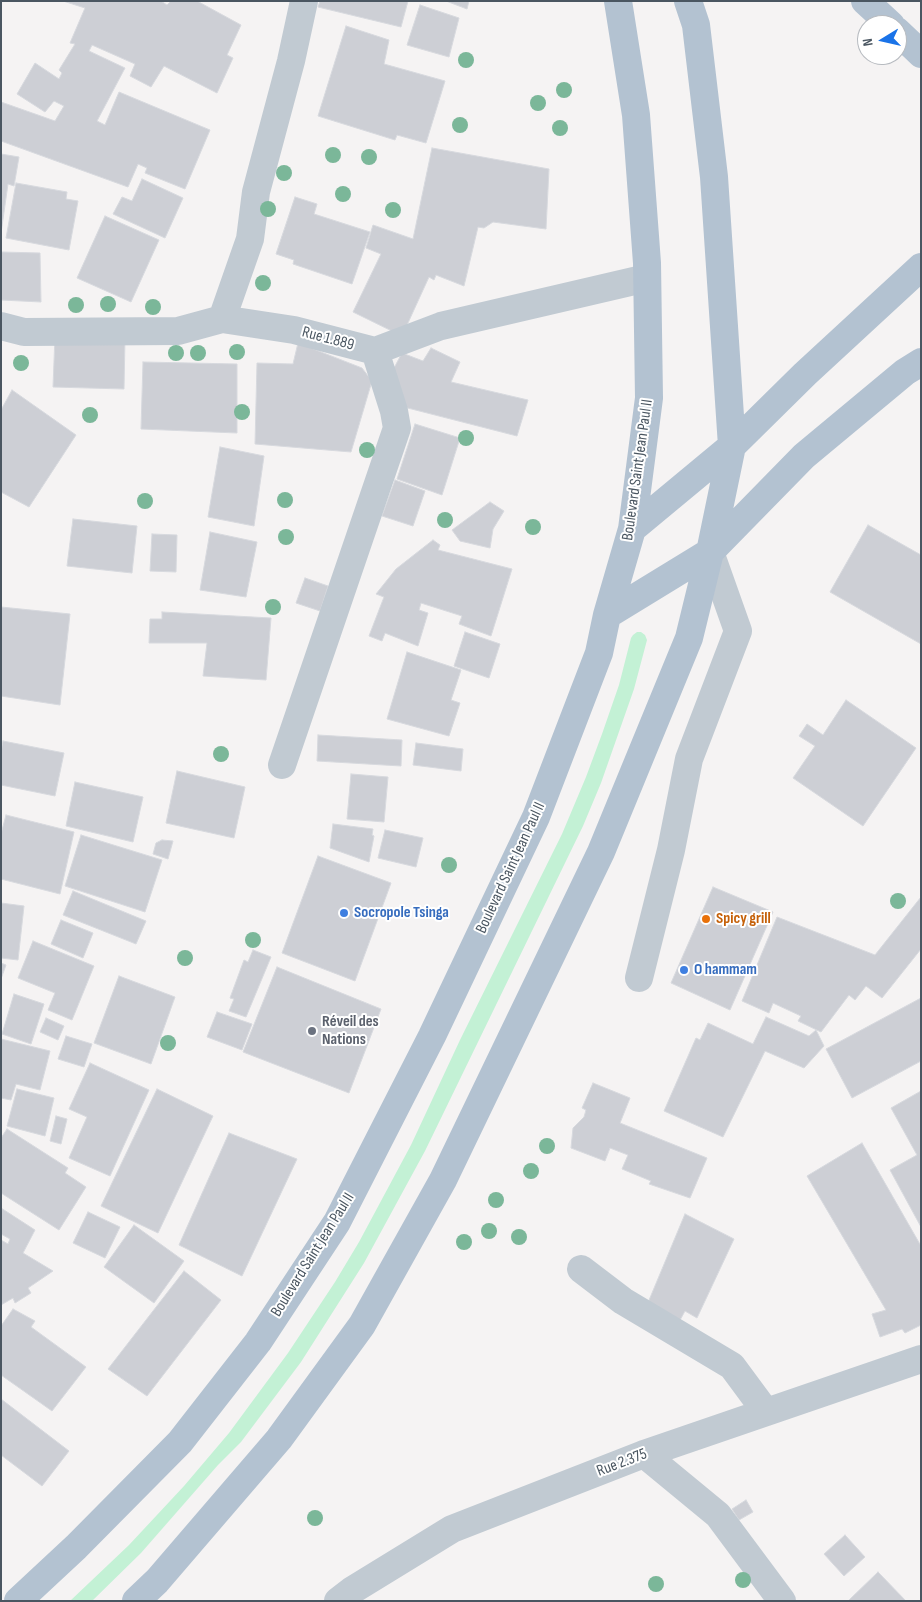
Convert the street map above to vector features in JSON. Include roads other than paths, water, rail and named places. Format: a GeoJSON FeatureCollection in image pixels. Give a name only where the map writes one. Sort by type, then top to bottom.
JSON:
{"type":"FeatureCollection","features":[{"type":"Feature","properties":{"kind":"main road","name":"Boulevard Saint Jean Paul II"},"geometry":{"type":"LineString","coordinates":[[18,1601],[76,1547],[180,1442],[258,1342],[336,1222],[432,1036],[536,817],[599,653],[607,615],[632,529],[649,398],[647,278],[636,115],[618,1]]}},
{"type":"Feature","properties":{"kind":"main road"},"geometry":{"type":"LineString","coordinates":[[136,1601],[157,1581],[279,1439],[362,1325],[443,1180],[601,852],[689,638],[710,552],[732,446],[714,177],[696,25],[688,1]]}},
{"type":"Feature","properties":{"kind":"main road"},"geometry":{"type":"LineString","coordinates":[[865,1],[880,15]]}},
{"type":"Feature","properties":{"kind":"main road"},"geometry":{"type":"LineString","coordinates":[[907,41],[921,54]]}},
{"type":"Feature","properties":{"kind":"main road"},"geometry":{"type":"LineString","coordinates":[[632,529],[732,446],[805,374],[921,267]]}},
{"type":"Feature","properties":{"kind":"main road"},"geometry":{"type":"LineString","coordinates":[[607,615],[710,552],[804,456],[905,372],[921,362]]}},
{"type":"Feature","properties":{"kind":"street"},"geometry":{"type":"LineString","coordinates":[[222,319],[250,239],[256,192],[291,62],[304,1]]}},
{"type":"Feature","properties":{"kind":"street","name":"Rue 1.889"},"geometry":{"type":"LineString","coordinates":[[1,326],[24,332],[178,332],[222,319],[294,330],[376,351],[441,326],[647,278]]}},
{"type":"Feature","properties":{"kind":"street"},"geometry":{"type":"LineString","coordinates":[[282,765],[396,428],[394,411],[376,351]]}},
{"type":"Feature","properties":{"kind":"street"},"geometry":{"type":"LineString","coordinates":[[639,978],[671,850],[689,759],[738,631],[710,552]]}},
{"type":"Feature","properties":{"kind":"street"},"geometry":{"type":"LineString","coordinates":[[582,1269],[623,1301],[732,1366],[766,1412]]}},
{"type":"Feature","properties":{"kind":"street","name":"Rue 2.375"},"geometry":{"type":"LineString","coordinates":[[338,1601],[351,1590],[452,1529],[644,1454],[921,1359]]}},
{"type":"Feature","properties":{"kind":"street"},"geometry":{"type":"LineString","coordinates":[[644,1454],[718,1515],[782,1601]]}},
{"type":"Feature","properties":{"kind":"place","name":"Socropole Tsinga"},"geometry":{"type":"Point","coordinates":[344,913]}},
{"type":"Feature","properties":{"kind":"place","name":"Spicy grill"},"geometry":{"type":"Point","coordinates":[706,919]}},
{"type":"Feature","properties":{"kind":"place","name":"O hammam"},"geometry":{"type":"Point","coordinates":[684,970]}},
{"type":"Feature","properties":{"kind":"place","name":"Réveil des Nations"},"geometry":{"type":"Point","coordinates":[312,1031]}}]}
